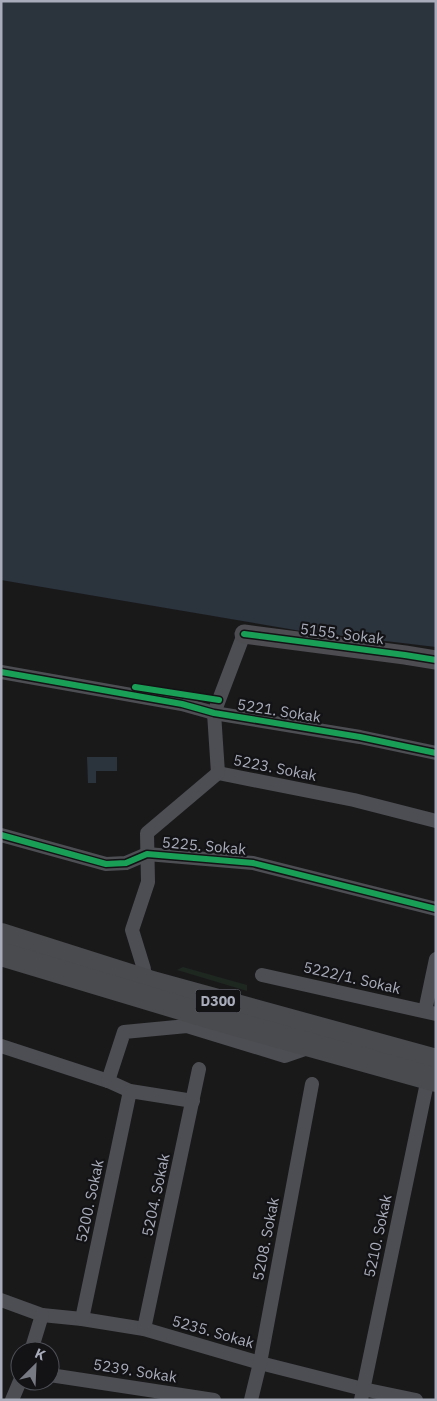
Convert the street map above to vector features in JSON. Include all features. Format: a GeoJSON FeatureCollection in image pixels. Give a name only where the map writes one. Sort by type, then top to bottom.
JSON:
{"type":"FeatureCollection","features":[{"type":"Feature","properties":{"kind":"highway","name":"D300"},"geometry":{"type":"LineString","coordinates":[[1,935],[433,1073]]}},
{"type":"Feature","properties":{"kind":"highway","name":"D300"},"geometry":{"type":"LineString","coordinates":[[1,954],[220,1028],[433,1073]]}},
{"type":"Feature","properties":{"kind":"street","name":"5155. Sokak"},"geometry":{"type":"LineString","coordinates":[[244,634],[436,660]]}},
{"type":"Feature","properties":{"kind":"street"},"geometry":{"type":"LineString","coordinates":[[218,773],[214,713],[244,634]]}},
{"type":"Feature","properties":{"kind":"street","name":"5221. Sokak"},"geometry":{"type":"LineString","coordinates":[[1,672],[182,704],[214,713],[360,737],[436,753]]}},
{"type":"Feature","properties":{"kind":"street","name":"5223. Sokak"},"geometry":{"type":"LineString","coordinates":[[144,969],[132,930],[148,882],[147,833],[218,773],[354,800],[436,821]]}},
{"type":"Feature","properties":{"kind":"street","name":"5225. Sokak"},"geometry":{"type":"LineString","coordinates":[[1,835],[106,864],[126,863],[147,854],[253,863],[436,909]]}},
{"type":"Feature","properties":{"kind":"street"},"geometry":{"type":"LineString","coordinates":[[430,1012],[436,959]]}},
{"type":"Feature","properties":{"kind":"street","name":"5222/1. Sokak"},"geometry":{"type":"LineString","coordinates":[[262,975],[430,1012]]}},
{"type":"Feature","properties":{"kind":"street"},"geometry":{"type":"LineString","coordinates":[[108,1081],[124,1032],[187,1026],[220,1028]]}},
{"type":"Feature","properties":{"kind":"street"},"geometry":{"type":"LineString","coordinates":[[1,1046],[108,1081],[130,1091],[193,1101]]}},
{"type":"Feature","properties":{"kind":"street","name":"5204. Sokak"},"geometry":{"type":"LineString","coordinates":[[144,1329],[199,1069]]}},
{"type":"Feature","properties":{"kind":"street","name":"5210. Sokak"},"geometry":{"type":"LineString","coordinates":[[362,1394],[433,1073]]}},
{"type":"Feature","properties":{"kind":"street","name":"5208. Sokak"},"geometry":{"type":"LineString","coordinates":[[251,1400],[260,1363],[312,1084]]}},
{"type":"Feature","properties":{"kind":"street","name":"5200. Sokak"},"geometry":{"type":"LineString","coordinates":[[82,1318],[130,1091]]}},
{"type":"Feature","properties":{"kind":"street","name":"5235. Sokak"},"geometry":{"type":"LineString","coordinates":[[1,1300],[42,1315],[82,1318],[144,1329],[362,1394],[416,1400]]}},
{"type":"Feature","properties":{"kind":"street"},"geometry":{"type":"LineString","coordinates":[[34,1341],[42,1315]]}},
{"type":"Feature","properties":{"kind":"street","name":"5239. Sokak"},"geometry":{"type":"LineString","coordinates":[[60,1377],[150,1395],[214,1400]]}},
{"type":"Feature","properties":{"kind":"shaded area"},"geometry":{"type":"Polygon","coordinates":[[[1,1],[436,1],[436,647],[301,631],[1,580],[1,1]]]}},
{"type":"Feature","properties":{"kind":"shaded area"},"geometry":{"type":"Polygon","coordinates":[[[87,757],[117,757],[117,771],[96,771],[96,783],[88,783],[87,757]]]}},
{"type":"Feature","properties":{"kind":"shaded area"},"geometry":{"type":"Polygon","coordinates":[[[183,967],[247,985],[247,991],[177,970],[183,967]]]}},
{"type":"Feature","properties":{"kind":"cycle path"},"geometry":{"type":"LineString","coordinates":[[244,634],[436,660]]}},
{"type":"Feature","properties":{"kind":"cycle path"},"geometry":{"type":"LineString","coordinates":[[1,672],[182,704],[214,713],[360,737],[436,753]]}},
{"type":"Feature","properties":{"kind":"cycle path"},"geometry":{"type":"LineString","coordinates":[[135,687],[219,700]]}},
{"type":"Feature","properties":{"kind":"cycle path"},"geometry":{"type":"LineString","coordinates":[[1,835],[106,864],[126,863],[147,854],[253,863],[436,909]]}}]}
